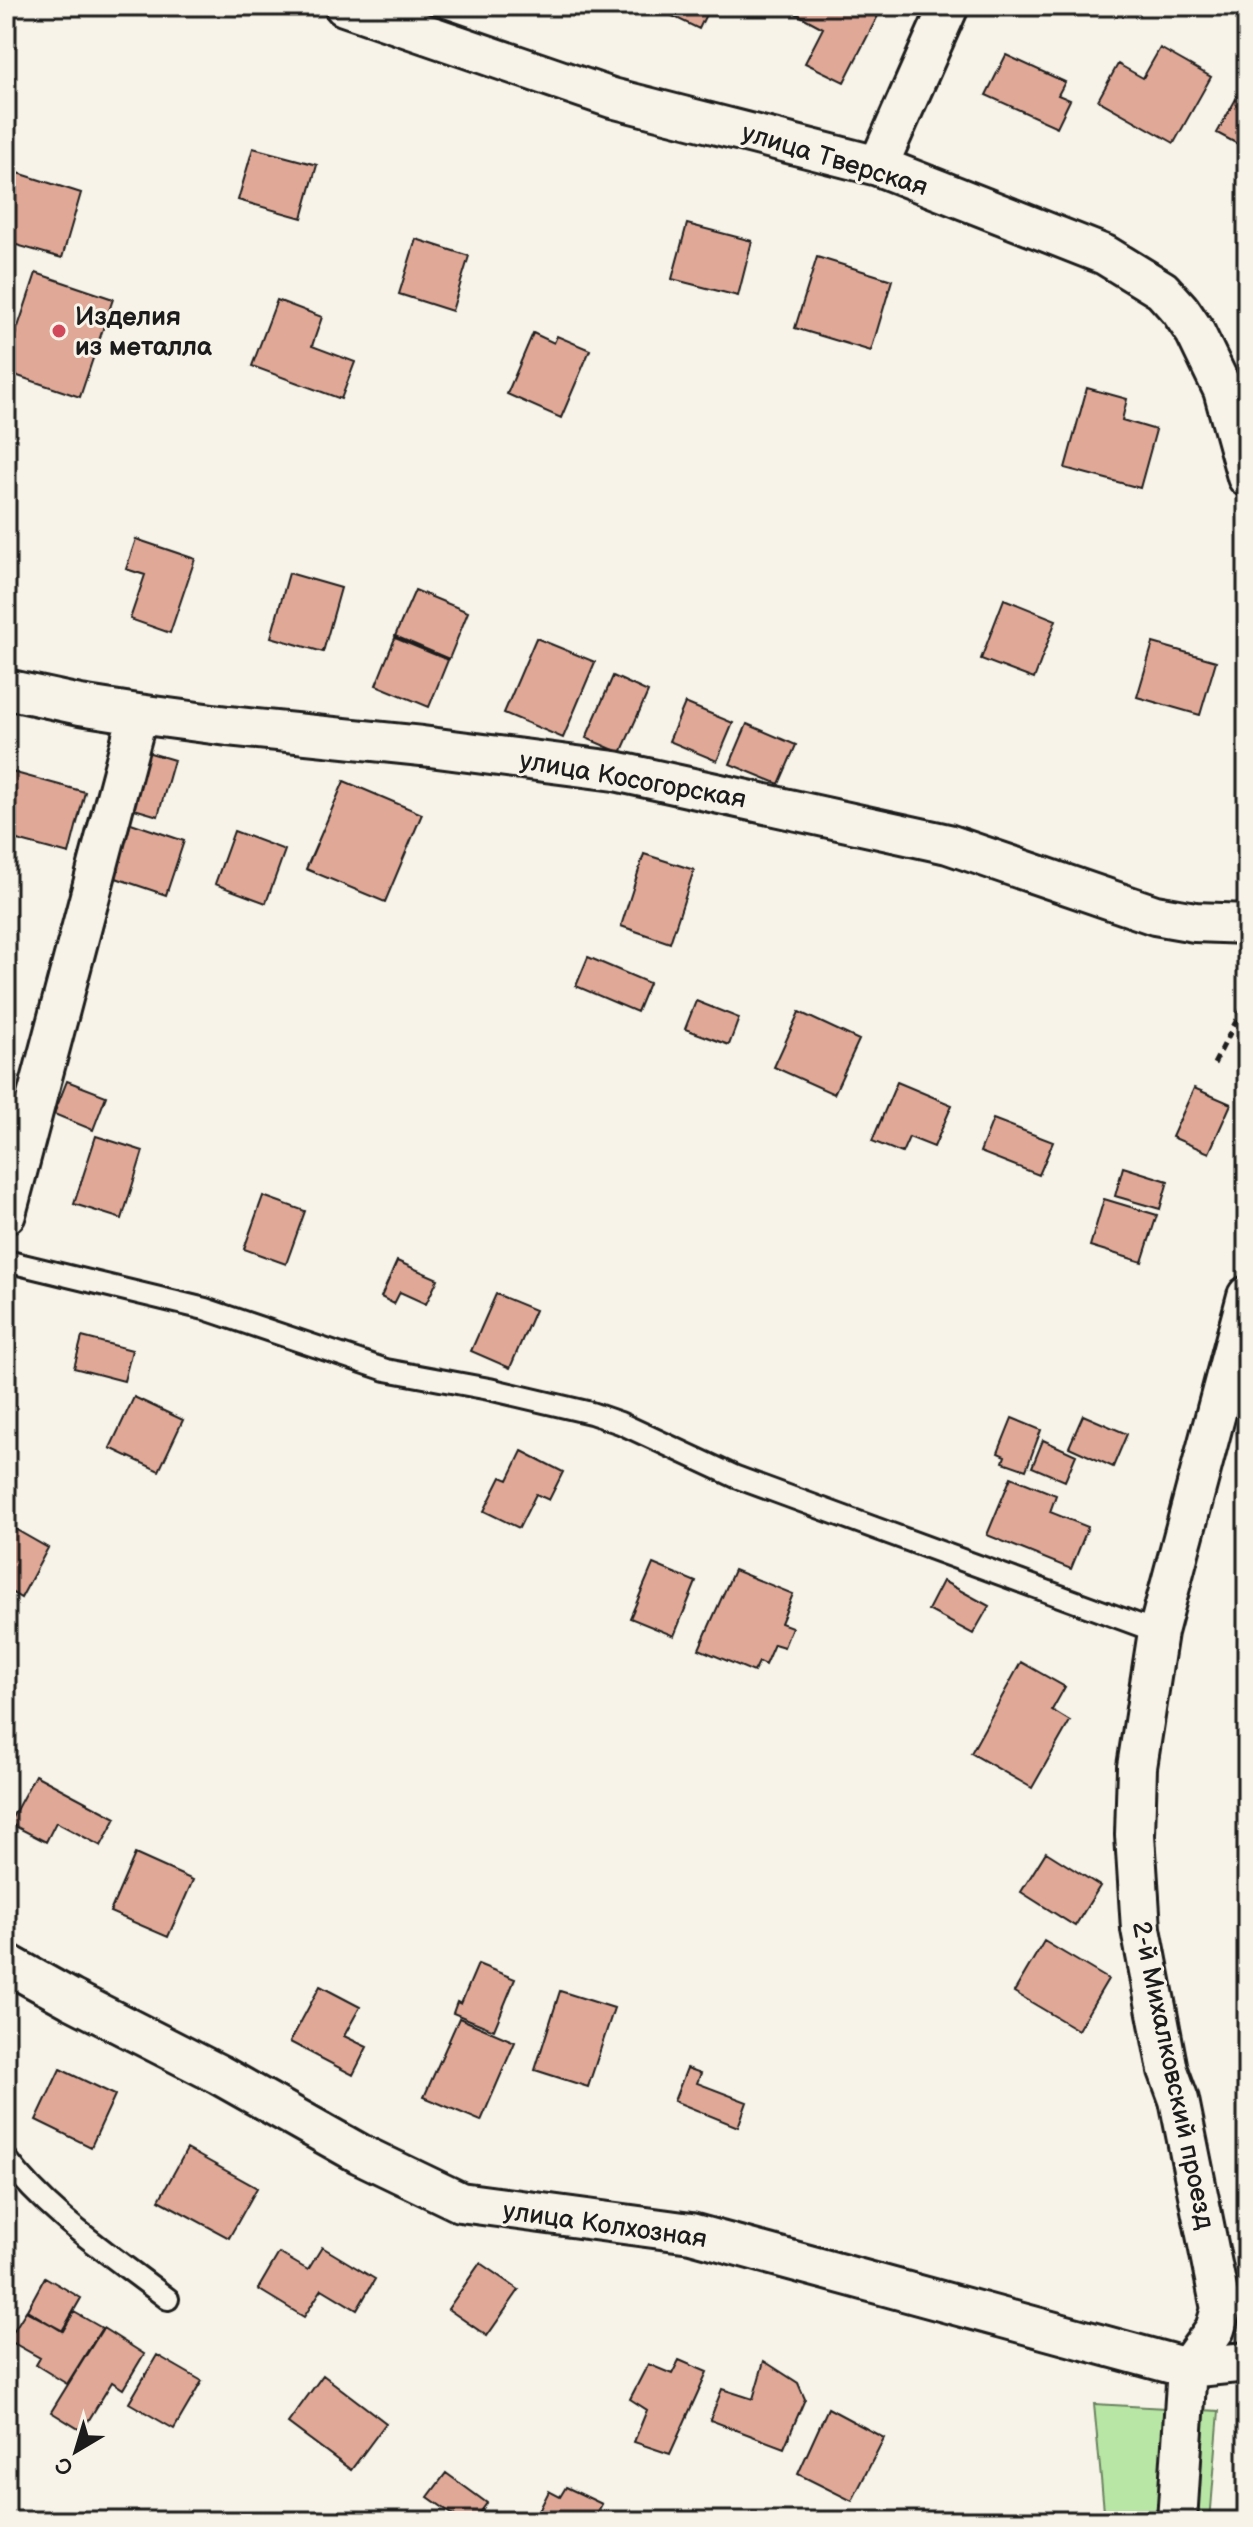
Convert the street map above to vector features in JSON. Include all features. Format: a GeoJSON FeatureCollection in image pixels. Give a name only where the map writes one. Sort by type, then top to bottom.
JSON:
{"type":"FeatureCollection","features":[{"type":"Feature","properties":{"kind":"street","name":"улица Тверская"},"geometry":{"type":"LineString","coordinates":[[344,6],[612,98],[878,166],[1105,255],[1162,290],[1188,321],[1215,372],[1235,427],[1247,477]]}},
{"type":"Feature","properties":{"kind":"street"},"geometry":{"type":"LineString","coordinates":[[878,166],[949,6]]}},
{"type":"Feature","properties":{"kind":"street","name":"улица Косогорская"},"geometry":{"type":"LineString","coordinates":[[6,689],[138,714],[615,771],[922,837],[1155,915],[1195,922],[1247,924]]}},
{"type":"Feature","properties":{"kind":"street"},"geometry":{"type":"LineString","coordinates":[[6,1214],[138,714]]}},
{"type":"Feature","properties":{"kind":"street","name":"2-й Михалковский проезд"},"geometry":{"type":"LineString","coordinates":[[1187,2368],[1215,2329],[1221,2309],[1179,2100],[1168,2070],[1141,1929],[1135,1835],[1137,1767],[1158,1632],[1247,1296]]}},
{"type":"Feature","properties":{"kind":"street","name":"улица Колхозная"},"geometry":{"type":"LineString","coordinates":[[6,1963],[218,2074],[360,2154],[460,2202],[691,2233],[1187,2368],[1247,2362]]}},
{"type":"Feature","properties":{"kind":"street"},"geometry":{"type":"LineString","coordinates":[[1177,2521],[1187,2368]]}},
{"type":"Feature","properties":{"kind":"lane"},"geometry":{"type":"LineString","coordinates":[[6,1261],[205,1309],[386,1370],[489,1389],[591,1413],[620,1423],[736,1477],[1158,1632]]}},
{"type":"Feature","properties":{"kind":"lane"},"geometry":{"type":"LineString","coordinates":[[6,2158],[16,2172],[54,2208],[168,2299]]}},
{"type":"Feature","properties":{"kind":"path"},"geometry":{"type":"LineString","coordinates":[[1214,1064],[1247,1000]]}},
{"type":"Feature","properties":{"kind":"green space"},"geometry":{"type":"Polygon","coordinates":[[[1094,2404],[1219,2411],[1210,2521],[1105,2521],[1094,2404]]]}},
{"type":"Feature","properties":{"kind":"building"},"geometry":{"type":"Polygon","coordinates":[[[652,6],[710,6],[699,29],[652,6]]]}},
{"type":"Feature","properties":{"kind":"building"},"geometry":{"type":"Polygon","coordinates":[[[799,6],[883,6],[844,82],[805,63],[823,28],[795,13],[799,6]]]}},
{"type":"Feature","properties":{"kind":"building"},"geometry":{"type":"Polygon","coordinates":[[[1160,48],[1211,77],[1174,143],[1098,100],[1118,64],[1143,78],[1160,48]]]}},
{"type":"Feature","properties":{"kind":"building"},"geometry":{"type":"Polygon","coordinates":[[[1006,55],[1065,82],[1058,95],[1070,100],[1057,127],[986,95],[1006,55]]]}},
{"type":"Feature","properties":{"kind":"building"},"geometry":{"type":"Polygon","coordinates":[[[1247,79],[1247,149],[1217,133],[1247,79]]]}},
{"type":"Feature","properties":{"kind":"building"},"geometry":{"type":"Polygon","coordinates":[[[253,148],[317,165],[302,218],[238,200],[253,148]]]}},
{"type":"Feature","properties":{"kind":"building"},"geometry":{"type":"Polygon","coordinates":[[[15,172],[81,193],[62,258],[6,242],[6,202],[15,172]]]}},
{"type":"Feature","properties":{"kind":"building"},"geometry":{"type":"Polygon","coordinates":[[[687,224],[752,241],[738,296],[672,279],[687,224]]]}},
{"type":"Feature","properties":{"kind":"building"},"geometry":{"type":"Polygon","coordinates":[[[416,239],[469,256],[452,311],[399,294],[416,239]]]}},
{"type":"Feature","properties":{"kind":"building"},"geometry":{"type":"Polygon","coordinates":[[[817,257],[892,280],[871,351],[795,328],[817,257]]]}},
{"type":"Feature","properties":{"kind":"building","name":"Изделия из металла"},"geometry":{"type":"Polygon","coordinates":[[[36,273],[113,299],[80,397],[6,372],[6,363],[36,273]]]}},
{"type":"Feature","properties":{"kind":"building"},"geometry":{"type":"Polygon","coordinates":[[[277,300],[322,317],[312,346],[355,362],[341,399],[252,366],[277,300]]]}},
{"type":"Feature","properties":{"kind":"building"},"geometry":{"type":"Polygon","coordinates":[[[533,333],[554,343],[557,336],[590,350],[561,418],[507,394],[533,333]]]}},
{"type":"Feature","properties":{"kind":"building"},"geometry":{"type":"Polygon","coordinates":[[[1087,388],[1127,399],[1122,420],[1156,430],[1140,488],[1065,468],[1087,388]]]}},
{"type":"Feature","properties":{"kind":"building"},"geometry":{"type":"Polygon","coordinates":[[[136,539],[195,559],[170,633],[130,619],[145,575],[126,569],[136,539]]]}},
{"type":"Feature","properties":{"kind":"building"},"geometry":{"type":"Polygon","coordinates":[[[289,573],[341,588],[323,652],[271,637],[289,573]]]}},
{"type":"Feature","properties":{"kind":"building"},"geometry":{"type":"Polygon","coordinates":[[[415,590],[468,612],[449,659],[395,636],[415,590]]]}},
{"type":"Feature","properties":{"kind":"building"},"geometry":{"type":"Polygon","coordinates":[[[1004,599],[1056,620],[1034,679],[981,659],[1004,599]]]}},
{"type":"Feature","properties":{"kind":"building"},"geometry":{"type":"Polygon","coordinates":[[[395,638],[448,660],[429,707],[376,685],[395,638]]]}},
{"type":"Feature","properties":{"kind":"building"},"geometry":{"type":"Polygon","coordinates":[[[536,638],[595,662],[563,738],[504,713],[536,638]]]}},
{"type":"Feature","properties":{"kind":"building"},"geometry":{"type":"Polygon","coordinates":[[[1153,643],[1216,661],[1200,715],[1137,697],[1153,643]]]}},
{"type":"Feature","properties":{"kind":"building"},"geometry":{"type":"Polygon","coordinates":[[[613,676],[648,692],[621,753],[586,738],[613,676]]]}},
{"type":"Feature","properties":{"kind":"building"},"geometry":{"type":"Polygon","coordinates":[[[685,703],[733,723],[717,761],[669,741],[685,703]]]}},
{"type":"Feature","properties":{"kind":"building"},"geometry":{"type":"Polygon","coordinates":[[[747,724],[796,745],[779,784],[730,764],[747,724]]]}},
{"type":"Feature","properties":{"kind":"building"},"geometry":{"type":"Polygon","coordinates":[[[140,750],[174,760],[158,816],[124,806],[140,750]]]}},
{"type":"Feature","properties":{"kind":"building"},"geometry":{"type":"Polygon","coordinates":[[[12,772],[85,792],[69,854],[6,837],[6,796],[12,772]]]}},
{"type":"Feature","properties":{"kind":"building"},"geometry":{"type":"Polygon","coordinates":[[[344,781],[422,814],[385,902],[306,869],[344,781]]]}},
{"type":"Feature","properties":{"kind":"building"},"geometry":{"type":"Polygon","coordinates":[[[131,823],[184,841],[166,895],[113,877],[131,823]]]}},
{"type":"Feature","properties":{"kind":"building"},"geometry":{"type":"Polygon","coordinates":[[[234,831],[285,850],[266,903],[215,884],[234,831]]]}},
{"type":"Feature","properties":{"kind":"building"},"geometry":{"type":"Polygon","coordinates":[[[644,854],[694,870],[670,943],[621,926],[644,854]]]}},
{"type":"Feature","properties":{"kind":"building"},"geometry":{"type":"Polygon","coordinates":[[[588,957],[649,983],[637,1012],[576,986],[588,957]]]}},
{"type":"Feature","properties":{"kind":"building"},"geometry":{"type":"Polygon","coordinates":[[[696,1001],[739,1018],[729,1045],[685,1029],[696,1001]]]}},
{"type":"Feature","properties":{"kind":"building"},"geometry":{"type":"Polygon","coordinates":[[[799,1012],[859,1040],[834,1094],[774,1067],[799,1012]]]}},
{"type":"Feature","properties":{"kind":"building"},"geometry":{"type":"Polygon","coordinates":[[[67,1081],[106,1096],[93,1130],[54,1114],[67,1081]]]}},
{"type":"Feature","properties":{"kind":"building"},"geometry":{"type":"Polygon","coordinates":[[[897,1082],[952,1105],[934,1147],[909,1137],[902,1153],[872,1141],[897,1082]]]}},
{"type":"Feature","properties":{"kind":"building"},"geometry":{"type":"Polygon","coordinates":[[[1194,1088],[1231,1104],[1209,1153],[1172,1137],[1194,1088]]]}},
{"type":"Feature","properties":{"kind":"building"},"geometry":{"type":"Polygon","coordinates":[[[993,1119],[1053,1142],[1039,1175],[980,1152],[993,1119]]]}},
{"type":"Feature","properties":{"kind":"building"},"geometry":{"type":"Polygon","coordinates":[[[96,1136],[143,1151],[122,1219],[74,1204],[96,1136]]]}},
{"type":"Feature","properties":{"kind":"building"},"geometry":{"type":"Polygon","coordinates":[[[1123,1167],[1168,1181],[1160,1209],[1115,1196],[1123,1167]]]}},
{"type":"Feature","properties":{"kind":"building"},"geometry":{"type":"Polygon","coordinates":[[[263,1196],[305,1211],[286,1264],[244,1249],[263,1196]]]}},
{"type":"Feature","properties":{"kind":"building"},"geometry":{"type":"Polygon","coordinates":[[[1104,1199],[1157,1215],[1142,1262],[1090,1246],[1104,1199]]]}},
{"type":"Feature","properties":{"kind":"building"},"geometry":{"type":"Polygon","coordinates":[[[397,1261],[438,1279],[426,1304],[400,1292],[394,1304],[381,1297],[397,1261]]]}},
{"type":"Feature","properties":{"kind":"building"},"geometry":{"type":"Polygon","coordinates":[[[496,1294],[535,1310],[510,1368],[471,1351],[496,1294]]]}},
{"type":"Feature","properties":{"kind":"building"},"geometry":{"type":"Polygon","coordinates":[[[82,1337],[132,1350],[124,1381],[74,1368],[82,1337]]]}},
{"type":"Feature","properties":{"kind":"building"},"geometry":{"type":"Polygon","coordinates":[[[134,1397],[183,1420],[159,1471],[110,1448],[134,1397]]]}},
{"type":"Feature","properties":{"kind":"building"},"geometry":{"type":"Polygon","coordinates":[[[1083,1415],[1127,1434],[1113,1467],[1069,1447],[1083,1415]]]}},
{"type":"Feature","properties":{"kind":"building"},"geometry":{"type":"Polygon","coordinates":[[[1012,1418],[1041,1430],[1026,1470],[1003,1462],[1005,1456],[998,1453],[1012,1418]]]}},
{"type":"Feature","properties":{"kind":"building"},"geometry":{"type":"Polygon","coordinates":[[[1043,1440],[1076,1455],[1065,1481],[1032,1467],[1043,1440]]]}},
{"type":"Feature","properties":{"kind":"building"},"geometry":{"type":"Polygon","coordinates":[[[522,1451],[563,1472],[549,1500],[536,1494],[519,1528],[484,1511],[501,1477],[508,1480],[522,1451]]]}},
{"type":"Feature","properties":{"kind":"building"},"geometry":{"type":"Polygon","coordinates":[[[1011,1477],[1056,1495],[1050,1512],[1088,1527],[1071,1569],[987,1535],[1011,1477]]]}},
{"type":"Feature","properties":{"kind":"building"},"geometry":{"type":"Polygon","coordinates":[[[6,1524],[48,1548],[21,1598],[6,1589],[6,1524]]]}},
{"type":"Feature","properties":{"kind":"building"},"geometry":{"type":"Polygon","coordinates":[[[653,1564],[696,1582],[674,1636],[630,1618],[653,1564]]]}},
{"type":"Feature","properties":{"kind":"building"},"geometry":{"type":"Polygon","coordinates":[[[734,1570],[793,1594],[781,1623],[792,1627],[784,1647],[774,1644],[765,1665],[759,1662],[754,1672],[699,1649],[734,1570]]]}},
{"type":"Feature","properties":{"kind":"building"},"geometry":{"type":"Polygon","coordinates":[[[943,1581],[989,1606],[973,1634],[928,1610],[943,1581]]]}},
{"type":"Feature","properties":{"kind":"building"},"geometry":{"type":"Polygon","coordinates":[[[1247,1628],[1247,1683],[1241,1629],[1247,1628]]]}},
{"type":"Feature","properties":{"kind":"building"},"geometry":{"type":"Polygon","coordinates":[[[1021,1662],[1065,1687],[1052,1710],[1070,1721],[1032,1788],[971,1753],[1021,1662]]]}},
{"type":"Feature","properties":{"kind":"building"},"geometry":{"type":"Polygon","coordinates":[[[35,1775],[116,1818],[101,1846],[56,1822],[46,1842],[9,1823],[35,1775]]]}},
{"type":"Feature","properties":{"kind":"building"},"geometry":{"type":"Polygon","coordinates":[[[1046,1852],[1100,1886],[1075,1926],[1021,1892],[1046,1852]]]}},
{"type":"Feature","properties":{"kind":"building"},"geometry":{"type":"Polygon","coordinates":[[[135,1854],[193,1880],[168,1937],[110,1912],[135,1854]]]}},
{"type":"Feature","properties":{"kind":"building"},"geometry":{"type":"Polygon","coordinates":[[[1044,1941],[1108,1979],[1078,2030],[1014,1992],[1044,1941]]]}},
{"type":"Feature","properties":{"kind":"building"},"geometry":{"type":"Polygon","coordinates":[[[478,1964],[515,1979],[494,2030],[453,2013],[457,2002],[461,2004],[478,1964]]]}},
{"type":"Feature","properties":{"kind":"building"},"geometry":{"type":"Polygon","coordinates":[[[320,1986],[360,2007],[344,2036],[367,2047],[353,2075],[290,2042],[320,1986]]]}},
{"type":"Feature","properties":{"kind":"building"},"geometry":{"type":"Polygon","coordinates":[[[560,1991],[614,2008],[588,2087],[535,2070],[560,1991]]]}},
{"type":"Feature","properties":{"kind":"building"},"geometry":{"type":"Polygon","coordinates":[[[459,2018],[515,2042],[481,2121],[424,2097],[459,2018]]]}},
{"type":"Feature","properties":{"kind":"building"},"geometry":{"type":"Polygon","coordinates":[[[687,2068],[701,2073],[697,2083],[747,2102],[738,2127],[674,2101],[687,2068]]]}},
{"type":"Feature","properties":{"kind":"building"},"geometry":{"type":"Polygon","coordinates":[[[60,2069],[115,2095],[91,2147],[36,2120],[60,2069]]]}},
{"type":"Feature","properties":{"kind":"building"},"geometry":{"type":"Polygon","coordinates":[[[187,2149],[257,2188],[229,2238],[159,2200],[187,2149]]]}},
{"type":"Feature","properties":{"kind":"building"},"geometry":{"type":"Polygon","coordinates":[[[322,2247],[375,2279],[357,2310],[322,2289],[304,2317],[258,2289],[279,2253],[308,2270],[322,2247]]]}},
{"type":"Feature","properties":{"kind":"building"},"geometry":{"type":"Polygon","coordinates":[[[480,2263],[519,2290],[487,2336],[448,2309],[480,2263]]]}},
{"type":"Feature","properties":{"kind":"building"},"geometry":{"type":"Polygon","coordinates":[[[45,2277],[81,2298],[62,2331],[27,2310],[45,2277]]]}},
{"type":"Feature","properties":{"kind":"building"},"geometry":{"type":"Polygon","coordinates":[[[26,2311],[63,2331],[74,2312],[102,2328],[67,2384],[36,2365],[40,2358],[8,2340],[26,2311]]]}},
{"type":"Feature","properties":{"kind":"building"},"geometry":{"type":"Polygon","coordinates":[[[103,2328],[144,2354],[123,2389],[112,2382],[82,2431],[51,2412],[103,2328]]]}},
{"type":"Feature","properties":{"kind":"building"},"geometry":{"type":"Polygon","coordinates":[[[157,2355],[202,2381],[174,2429],[129,2403],[157,2355]]]}},
{"type":"Feature","properties":{"kind":"building"},"geometry":{"type":"Polygon","coordinates":[[[679,2360],[707,2372],[670,2454],[634,2442],[647,2410],[630,2399],[648,2364],[672,2374],[679,2360]]]}},
{"type":"Feature","properties":{"kind":"building"},"geometry":{"type":"Polygon","coordinates":[[[764,2361],[798,2383],[805,2399],[784,2448],[710,2420],[722,2389],[753,2399],[764,2361]]]}},
{"type":"Feature","properties":{"kind":"building"},"geometry":{"type":"Polygon","coordinates":[[[323,2375],[386,2423],[351,2470],[288,2423],[323,2375]]]}},
{"type":"Feature","properties":{"kind":"building"},"geometry":{"type":"Polygon","coordinates":[[[828,2408],[884,2438],[852,2501],[798,2474],[828,2408]]]}},
{"type":"Feature","properties":{"kind":"building"},"geometry":{"type":"Polygon","coordinates":[[[446,2473],[487,2503],[474,2521],[462,2521],[428,2497],[446,2473]]]}},
{"type":"Feature","properties":{"kind":"building"},"geometry":{"type":"Polygon","coordinates":[[[566,2487],[602,2504],[593,2521],[534,2521],[549,2491],[560,2497],[566,2487]]]}},
{"type":"Feature","properties":{"kind":"place","name":"Изделия из металла"},"geometry":{"type":"Point","coordinates":[59,331]}}]}
